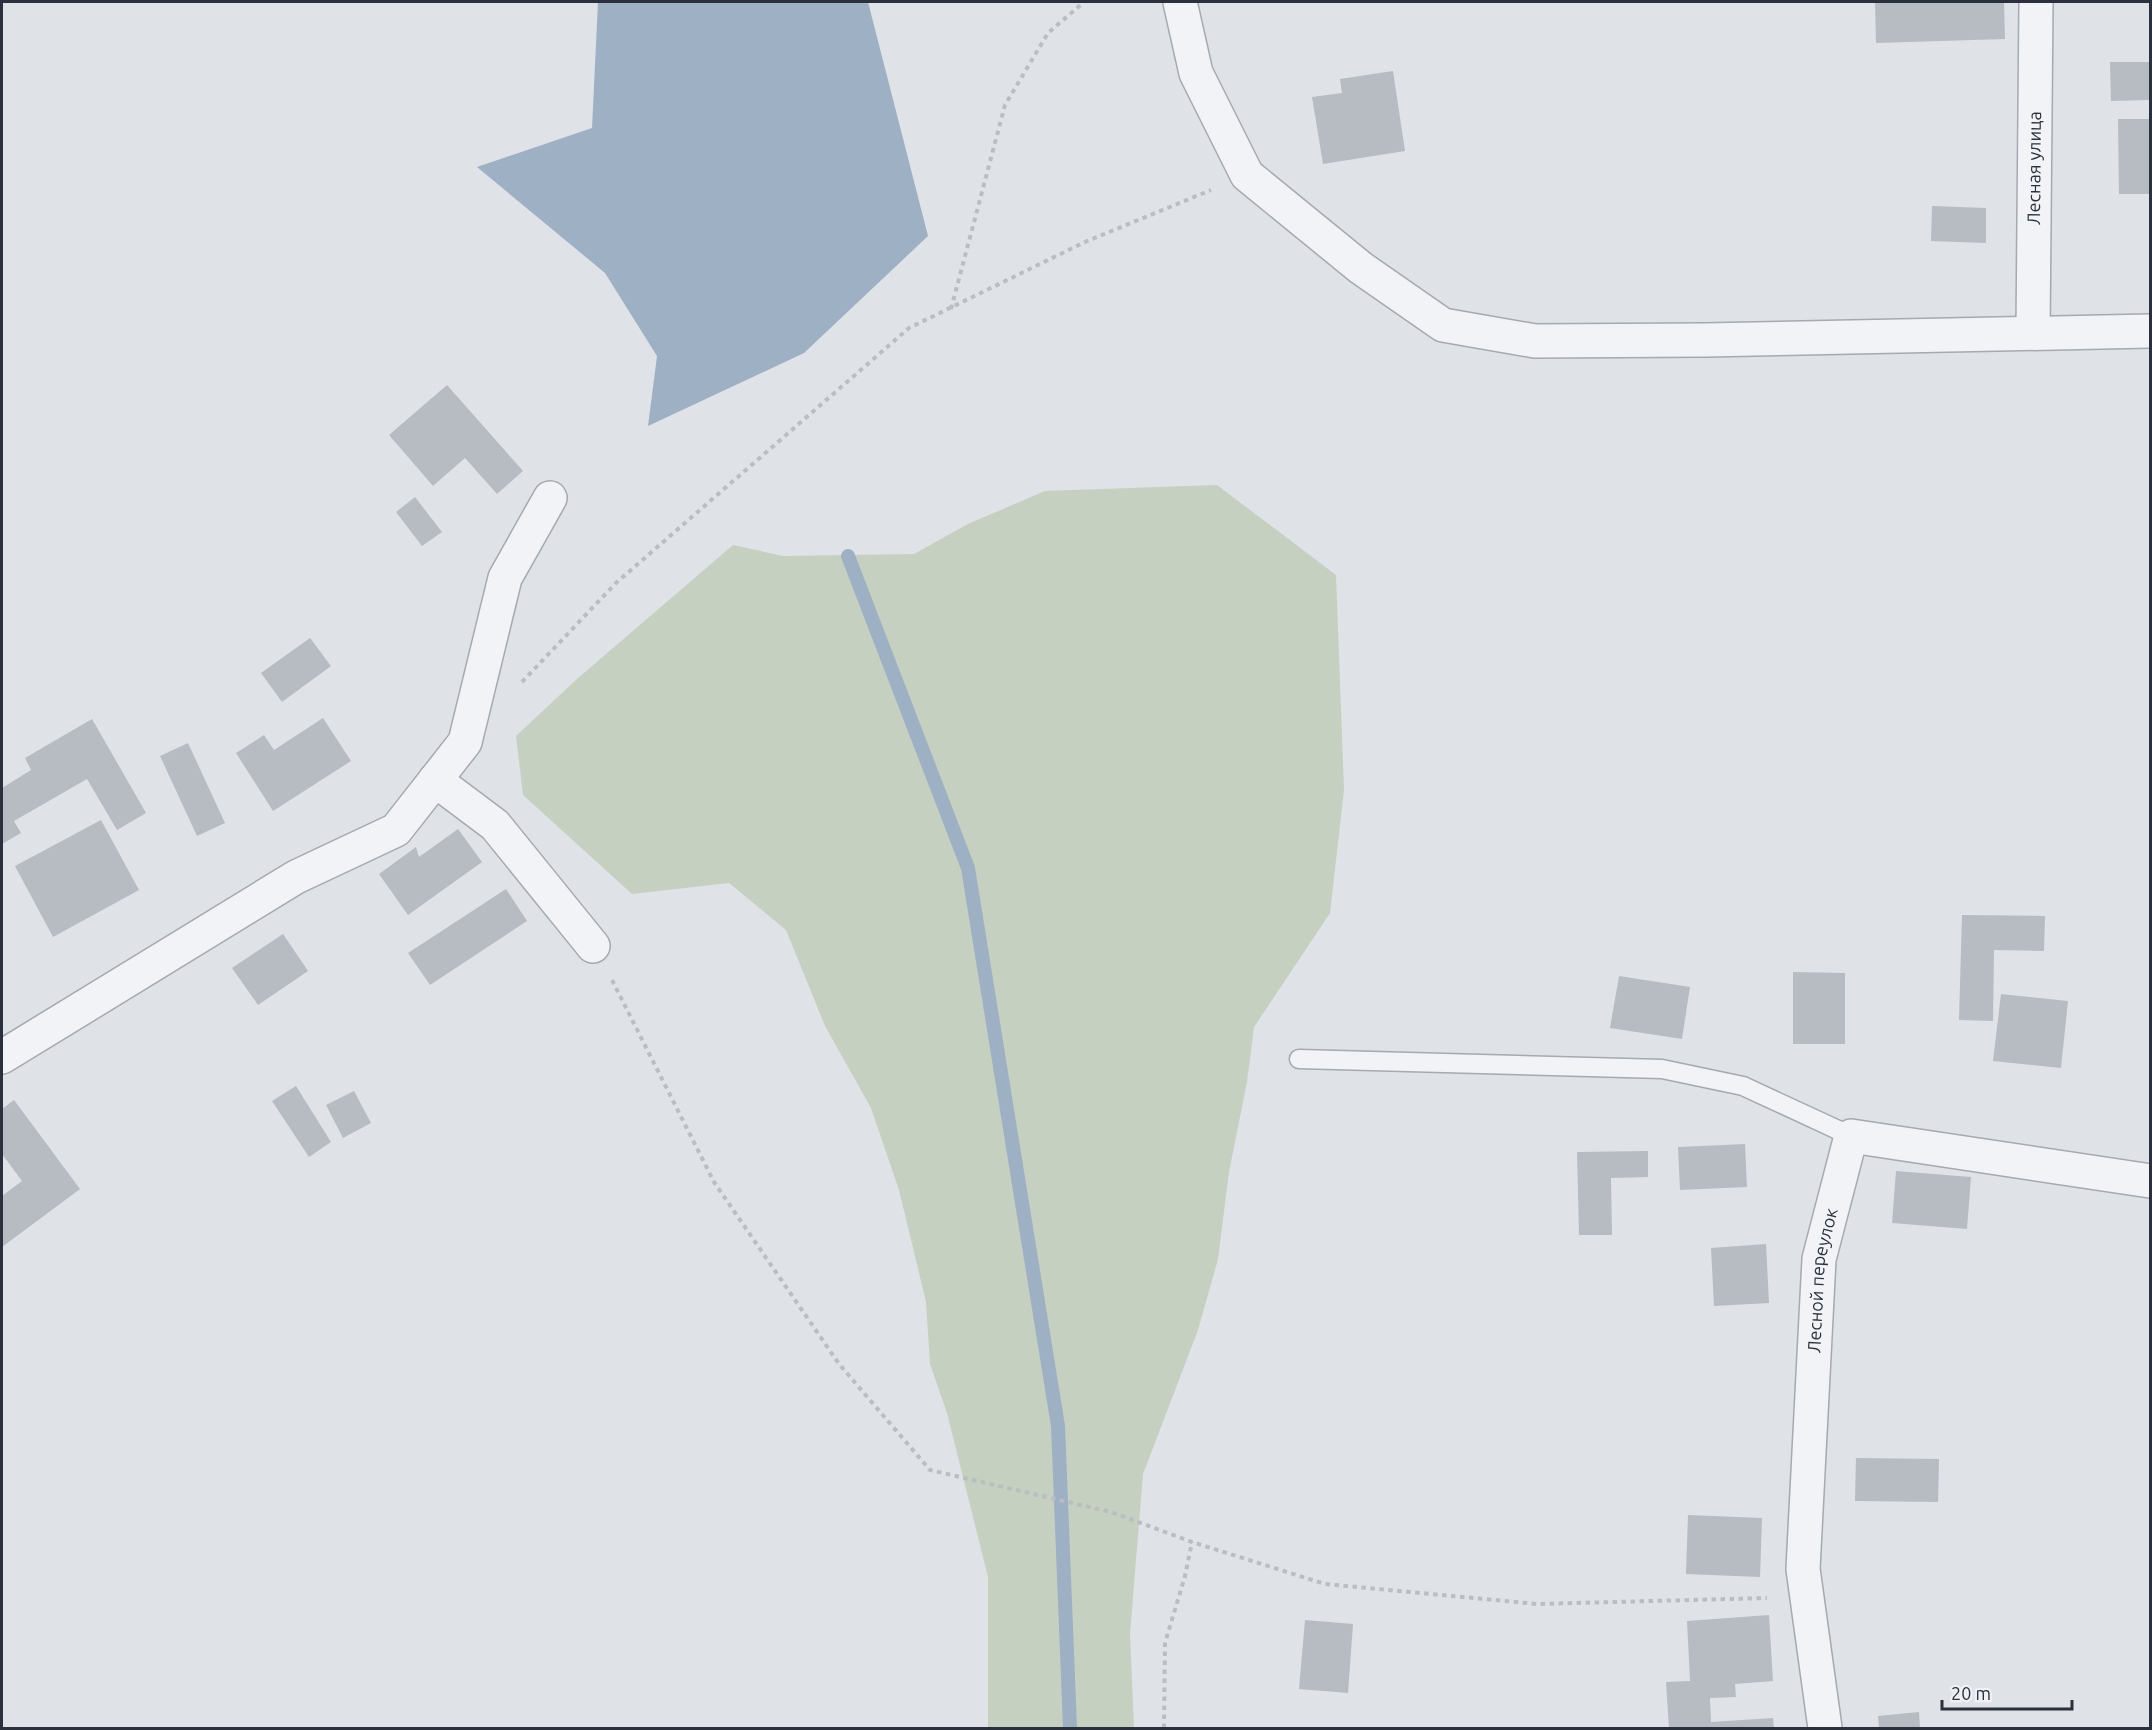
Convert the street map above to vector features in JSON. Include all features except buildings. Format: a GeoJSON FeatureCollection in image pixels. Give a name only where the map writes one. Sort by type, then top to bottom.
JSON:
{"type":"FeatureCollection","features":[{"type":"Feature","properties":{"kind":"street"},"geometry":{"type":"LineString","coordinates":[[1180,2],[1196,73],[1248,175],[1361,268],[1443,325],[1535,341],[2151,331]]}},
{"type":"Feature","properties":{"kind":"street","name":"Лесная улица"},"geometry":{"type":"LineString","coordinates":[[2033,333],[2036,2]]}},
{"type":"Feature","properties":{"kind":"street"},"geometry":{"type":"LineString","coordinates":[[2,1057],[296,877],[396,830],[465,741],[505,578],[550,498]]}},
{"type":"Feature","properties":{"kind":"street"},"geometry":{"type":"LineString","coordinates":[[435,780],[495,825],[592,946]]}},
{"type":"Feature","properties":{"kind":"street"},"geometry":{"type":"LineString","coordinates":[[1851,1136],[2151,1181]]}},
{"type":"Feature","properties":{"kind":"street","name":"Лесной переулок"},"geometry":{"type":"LineString","coordinates":[[1825,1728],[1803,1569],[1819,1260],[1851,1136]]}},
{"type":"Feature","properties":{"kind":"lane"},"geometry":{"type":"LineString","coordinates":[[1299,1059],[1662,1069],[1743,1086],[1851,1136]]}},
{"type":"Feature","properties":{"kind":"path"},"geometry":{"type":"LineString","coordinates":[[951,309],[1005,105],[1048,33],[1084,2]]}},
{"type":"Feature","properties":{"kind":"path"},"geometry":{"type":"LineString","coordinates":[[520,683],[616,583],[909,328],[1085,242],[1248,175]]}},
{"type":"Feature","properties":{"kind":"path"},"geometry":{"type":"LineString","coordinates":[[592,946],[622,998],[714,1182],[839,1364],[930,1470],[1111,1512],[1191,1542],[1325,1584],[1537,1604],[1807,1597]]}},
{"type":"Feature","properties":{"kind":"path"},"geometry":{"type":"LineString","coordinates":[[1164,1728],[1166,1643],[1185,1576],[1191,1542]]}},
{"type":"Feature","properties":{"kind":"green space"},"geometry":{"type":"Polygon","coordinates":[[[1217,485],[1336,575],[1344,790],[1330,913],[1254,1027],[1247,1082],[1229,1172],[1218,1259],[1198,1330],[1143,1474],[1130,1634],[1134,1728],[988,1728],[988,1577],[947,1413],[930,1364],[926,1302],[899,1190],[871,1108],[825,1026],[786,930],[729,883],[632,894],[523,795],[516,736],[577,679],[733,545],[783,556],[914,554],[968,524],[1045,491],[1217,485]]]}},
{"type":"Feature","properties":{"kind":"water"},"geometry":{"type":"Polygon","coordinates":[[[598,2],[868,2],[928,236],[804,353],[648,426],[657,356],[605,273],[477,167],[592,128],[598,2]]]}},
{"type":"Feature","properties":{"kind":"waterway"},"geometry":{"type":"LineString","coordinates":[[848,556],[968,868],[1058,1426],[1070,1728]]}}]}
